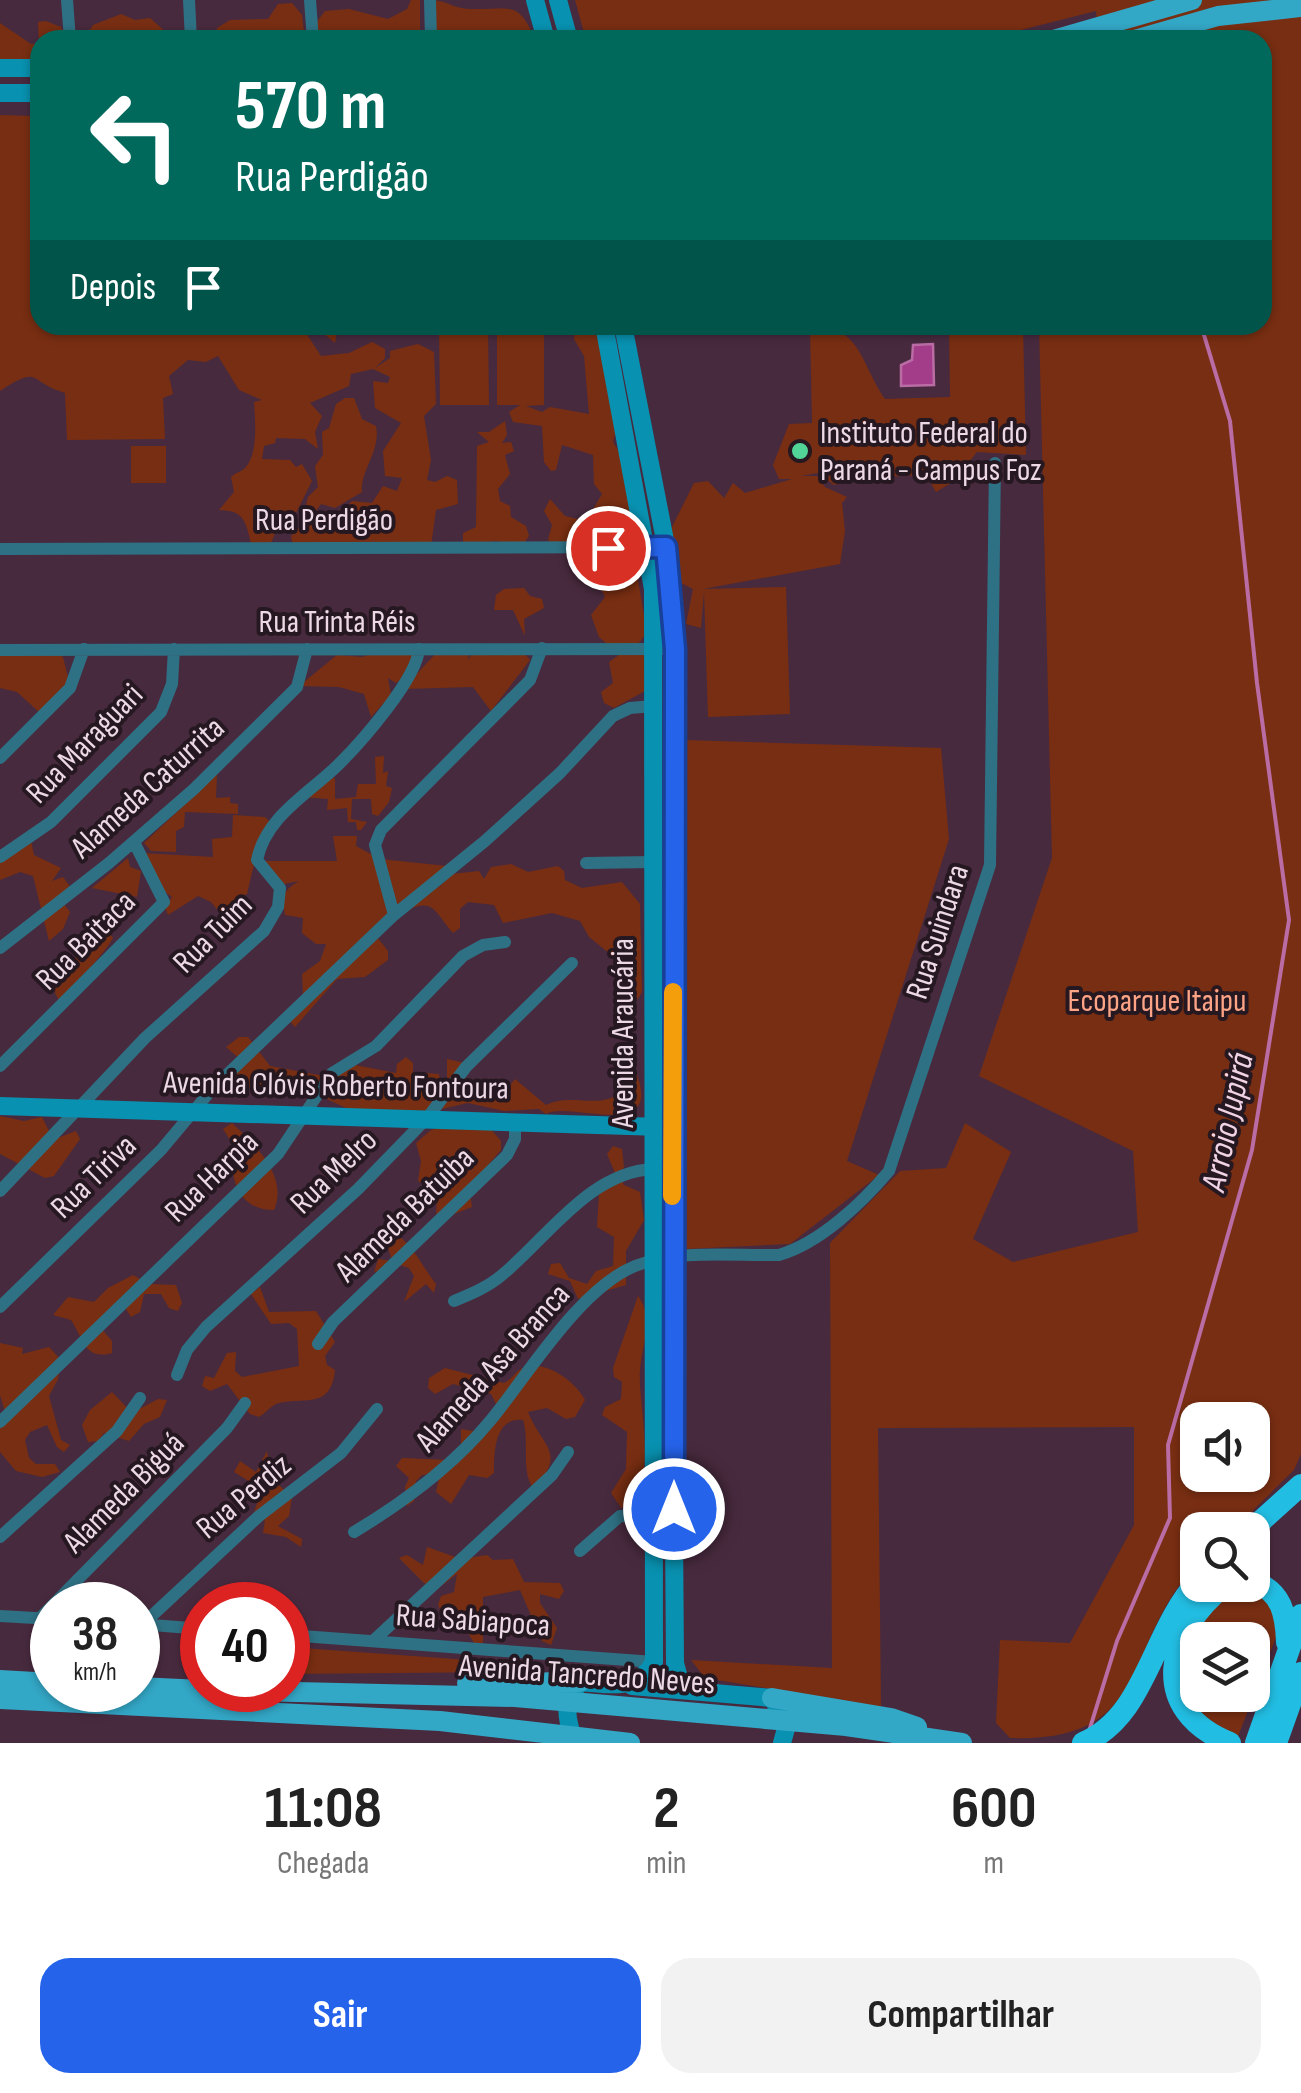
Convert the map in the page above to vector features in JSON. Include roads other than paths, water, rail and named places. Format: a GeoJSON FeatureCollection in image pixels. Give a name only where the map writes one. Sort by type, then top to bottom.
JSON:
{"type":"FeatureCollection","features":[{"type":"Feature","properties":{"kind":"highway"},"geometry":{"type":"LineString","coordinates":[[1270,1513],[1301,1485]]}},
{"type":"Feature","properties":{"kind":"highway"},"geometry":{"type":"LineString","coordinates":[[1270,1592],[1285,1612],[1288,1653]]}},
{"type":"Feature","properties":{"kind":"highway"},"geometry":{"type":"LineString","coordinates":[[1083,1743],[1106,1732],[1126,1712],[1161,1634],[1183,1602]]}},
{"type":"Feature","properties":{"kind":"highway"},"geometry":{"type":"LineString","coordinates":[[1209,1602],[1187,1626],[1173,1662],[1178,1698],[1212,1736],[1230,1743]]}},
{"type":"Feature","properties":{"kind":"highway"},"geometry":{"type":"LineString","coordinates":[[1267,1740],[1301,1615]]}},
{"type":"Feature","properties":{"kind":"highway"},"geometry":{"type":"LineString","coordinates":[[1267,1740],[1301,1673]]}},
{"type":"Feature","properties":{"kind":"main road"},"geometry":{"type":"LineString","coordinates":[[1083,30],[1192,0]]}},
{"type":"Feature","properties":{"kind":"main road"},"geometry":{"type":"LineString","coordinates":[[1169,30],[1218,16],[1301,7]]}},
{"type":"Feature","properties":{"kind":"main road"},"geometry":{"type":"LineString","coordinates":[[0,1680],[30,1682]]}},
{"type":"Feature","properties":{"kind":"main road"},"geometry":{"type":"LineString","coordinates":[[359,1696],[462,1683],[580,1682]]}},
{"type":"Feature","properties":{"kind":"main road","name":"Avenida Tancredo Neves"},"geometry":{"type":"LineString","coordinates":[[310,1694],[474,1695],[567,1701],[786,1721],[839,1734],[951,1742]]}},
{"type":"Feature","properties":{"kind":"main road"},"geometry":{"type":"LineString","coordinates":[[772,1698],[892,1718],[951,1742]]}},
{"type":"Feature","properties":{"kind":"main road","name":"Avenida Tancredo Neves"},"geometry":{"type":"LineString","coordinates":[[0,1699],[440,1720],[630,1743]]}},
{"type":"Feature","properties":{"kind":"street"},"geometry":{"type":"LineString","coordinates":[[67,0],[69,30]]}},
{"type":"Feature","properties":{"kind":"street"},"geometry":{"type":"LineString","coordinates":[[188,0],[191,30]]}},
{"type":"Feature","properties":{"kind":"street"},"geometry":{"type":"LineString","coordinates":[[310,0],[312,30]]}},
{"type":"Feature","properties":{"kind":"street"},"geometry":{"type":"LineString","coordinates":[[430,0],[432,30]]}},
{"type":"Feature","properties":{"kind":"street"},"geometry":{"type":"LineString","coordinates":[[535,0],[543,30]]}},
{"type":"Feature","properties":{"kind":"street"},"geometry":{"type":"LineString","coordinates":[[558,0],[567,30]]}},
{"type":"Feature","properties":{"kind":"street"},"geometry":{"type":"LineString","coordinates":[[0,68],[30,68]]}},
{"type":"Feature","properties":{"kind":"street"},"geometry":{"type":"LineString","coordinates":[[0,93],[30,93]]}},
{"type":"Feature","properties":{"kind":"street","name":"Avenida Araucária"},"geometry":{"type":"LineString","coordinates":[[606,335],[656,547],[653,862],[669,1258],[675,1663],[682,1689]]}},
{"type":"Feature","properties":{"kind":"street","name":"Avenida Araucária"},"geometry":{"type":"LineString","coordinates":[[624,335],[675,649],[662,1127],[654,1169],[669,1258],[655,1518],[654,1662]]}},
{"type":"Feature","properties":{"kind":"street","name":"Rua Suindara"},"geometry":{"type":"LineString","coordinates":[[669,1258],[780,1255],[796,1250],[870,1194],[889,1171],[992,852],[996,463]]}},
{"type":"Feature","properties":{"kind":"street","name":"Rua Perdigão"},"geometry":{"type":"LineString","coordinates":[[0,548],[656,547]]}},
{"type":"Feature","properties":{"kind":"street"},"geometry":{"type":"LineString","coordinates":[[394,914],[375,845],[380,830],[530,680],[542,648]]}},
{"type":"Feature","properties":{"kind":"street"},"geometry":{"type":"LineString","coordinates":[[0,758],[70,688],[84,649]]}},
{"type":"Feature","properties":{"kind":"street","name":"Rua Maraguari"},"geometry":{"type":"LineString","coordinates":[[0,857],[51,822],[130,738],[161,712],[172,684],[174,649]]}},
{"type":"Feature","properties":{"kind":"street","name":"Alameda Caturrita"},"geometry":{"type":"LineString","coordinates":[[0,948],[134,842],[298,687],[307,649]]}},
{"type":"Feature","properties":{"kind":"street","name":"Rua Tuim"},"geometry":{"type":"LineString","coordinates":[[0,1191],[145,1038],[264,931],[280,898],[279,884],[257,860],[260,848],[296,800],[340,764],[414,673],[419,649]]}},
{"type":"Feature","properties":{"kind":"street","name":"Rua Trinta Réis"},"geometry":{"type":"LineString","coordinates":[[0,650],[675,649]]}},
{"type":"Feature","properties":{"kind":"street","name":"Rua Tiriva"},"geometry":{"type":"LineString","coordinates":[[0,1306],[162,1150],[189,1113],[394,914],[467,857],[560,773],[613,716],[630,708],[653,706]]}},
{"type":"Feature","properties":{"kind":"street","name":"Rua Baitaca"},"geometry":{"type":"LineString","coordinates":[[0,1066],[164,902],[134,842]]}},
{"type":"Feature","properties":{"kind":"street"},"geometry":{"type":"LineString","coordinates":[[586,863],[653,862]]}},
{"type":"Feature","properties":{"kind":"street","name":"Rua Harpia"},"geometry":{"type":"LineString","coordinates":[[0,1422],[278,1154],[332,1072],[376,1046],[463,956],[483,945],[505,942]]}},
{"type":"Feature","properties":{"kind":"street","name":"Rua Melro"},"geometry":{"type":"LineString","coordinates":[[178,1375],[188,1350],[206,1327],[358,1189],[428,1117],[466,1067],[572,962]]}},
{"type":"Feature","properties":{"kind":"street","name":"Avenida Clóvis Roberto Fontoura"},"geometry":{"type":"LineString","coordinates":[[0,1106],[662,1127]]}},
{"type":"Feature","properties":{"kind":"street","name":"Alameda Batuiba"},"geometry":{"type":"LineString","coordinates":[[318,1344],[333,1322],[506,1155],[515,1139],[515,1120]]}},
{"type":"Feature","properties":{"kind":"street"},"geometry":{"type":"LineString","coordinates":[[454,1302],[500,1277],[557,1223],[618,1175],[654,1169]]}},
{"type":"Feature","properties":{"kind":"street","name":"Alameda Asa Branca"},"geometry":{"type":"LineString","coordinates":[[354,1532],[388,1513],[458,1455],[492,1419],[534,1360],[608,1283],[669,1258]]}},
{"type":"Feature","properties":{"kind":"street"},"geometry":{"type":"LineString","coordinates":[[0,1538],[118,1431],[140,1398]]}},
{"type":"Feature","properties":{"kind":"street","name":"Alameda Biguá"},"geometry":{"type":"LineString","coordinates":[[81,1582],[227,1428],[245,1403]]}},
{"type":"Feature","properties":{"kind":"street","name":"Rua Perdiz"},"geometry":{"type":"LineString","coordinates":[[160,1606],[258,1516],[341,1452],[377,1408]]}},
{"type":"Feature","properties":{"kind":"street"},"geometry":{"type":"LineString","coordinates":[[373,1641],[552,1475],[568,1452]]}},
{"type":"Feature","properties":{"kind":"street"},"geometry":{"type":"LineString","coordinates":[[580,1551],[620,1516],[655,1518]]}},
{"type":"Feature","properties":{"kind":"street"},"geometry":{"type":"LineString","coordinates":[[0,1616],[30,1618]]}},
{"type":"Feature","properties":{"kind":"street","name":"Rua Sabiapoca"},"geometry":{"type":"LineString","coordinates":[[310,1637],[654,1662]]}},
{"type":"Feature","properties":{"kind":"street"},"geometry":{"type":"LineString","coordinates":[[621,1686],[644,1677],[654,1662]]}},
{"type":"Feature","properties":{"kind":"street"},"geometry":{"type":"LineString","coordinates":[[573,1738],[565,1714],[567,1701],[580,1682],[772,1698],[786,1721],[782,1743]]}},
{"type":"Feature","properties":{"kind":"waterway","name":"Arroio Jupirá"},"geometry":{"type":"LineString","coordinates":[[1090,1728],[1117,1641],[1170,1518],[1168,1445],[1252,1150],[1289,920],[1257,683],[1230,421],[1204,335]]}},
{"type":"Feature","properties":{"kind":"place","name":"Instituto Federal do Paraná - Campus Foz"},"geometry":{"type":"Point","coordinates":[800,451]}},
{"type":"Feature","properties":{"kind":"park label","name":"Ecoparque Itaipu"},"geometry":{"type":"Point","coordinates":[1157,1001]}}]}
